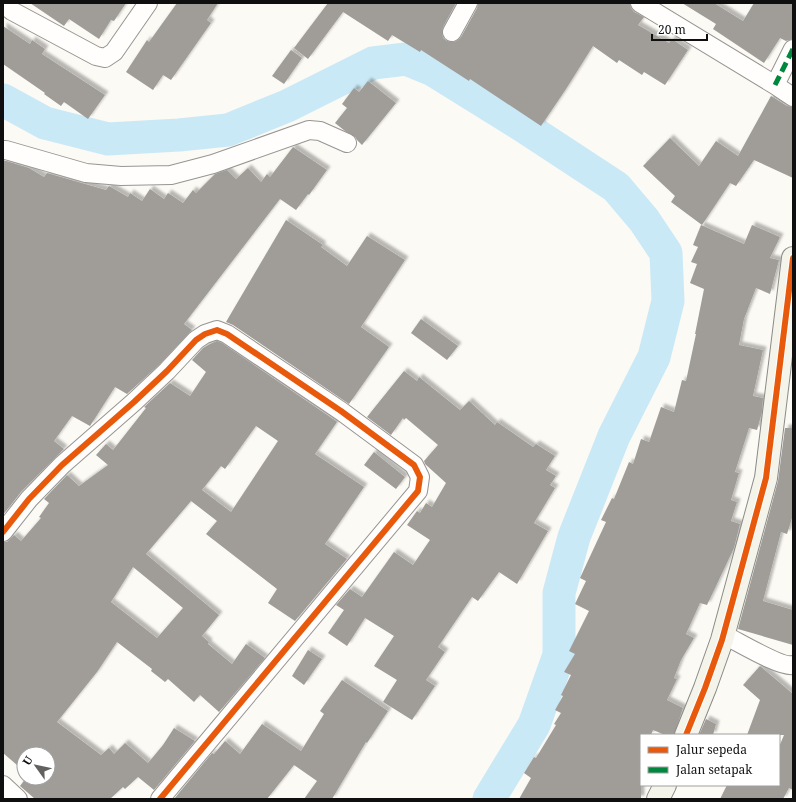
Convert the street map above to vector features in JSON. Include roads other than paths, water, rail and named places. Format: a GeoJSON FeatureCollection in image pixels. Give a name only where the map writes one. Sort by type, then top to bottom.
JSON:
{"type":"FeatureCollection","features":[{"type":"Feature","properties":{"kind":"street"},"geometry":{"type":"LineString","coordinates":[[11,6],[96,56],[106,58],[114,52],[148,3]]}},
{"type":"Feature","properties":{"kind":"street"},"geometry":{"type":"LineString","coordinates":[[452,32],[468,3]]}},
{"type":"Feature","properties":{"kind":"street"},"geometry":{"type":"LineString","coordinates":[[650,6],[793,97]]}},
{"type":"Feature","properties":{"kind":"street"},"geometry":{"type":"LineString","coordinates":[[775,85],[793,49]]}},
{"type":"Feature","properties":{"kind":"street"},"geometry":{"type":"LineString","coordinates":[[3,150],[86,173],[121,176],[171,175],[213,164],[309,130],[320,131],[347,143]]}},
{"type":"Feature","properties":{"kind":"street"},"geometry":{"type":"LineString","coordinates":[[686,734],[724,635],[766,478],[793,258]]}},
{"type":"Feature","properties":{"kind":"street"},"geometry":{"type":"LineString","coordinates":[[3,532],[29,498],[62,465],[134,402],[167,371],[196,340],[205,334],[217,330],[227,334],[341,411],[414,465],[420,476],[418,491],[160,799]]}},
{"type":"Feature","properties":{"kind":"street"},"geometry":{"type":"LineString","coordinates":[[724,635],[776,662],[789,666],[793,665]]}},
{"type":"Feature","properties":{"kind":"street"},"geometry":{"type":"LineString","coordinates":[[3,785],[18,799]]}},
{"type":"Feature","properties":{"kind":"street"},"geometry":{"type":"LineString","coordinates":[[658,799],[664,786]]}},
{"type":"Feature","properties":{"kind":"waterway"},"geometry":{"type":"LineString","coordinates":[[3,100],[45,123],[108,139],[179,135],[228,130],[287,106],[373,63],[406,59],[433,70],[523,126],[616,187],[644,220],[666,253],[668,301],[654,357],[614,436],[574,537],[559,593],[559,655],[534,725],[489,799]]}}]}
